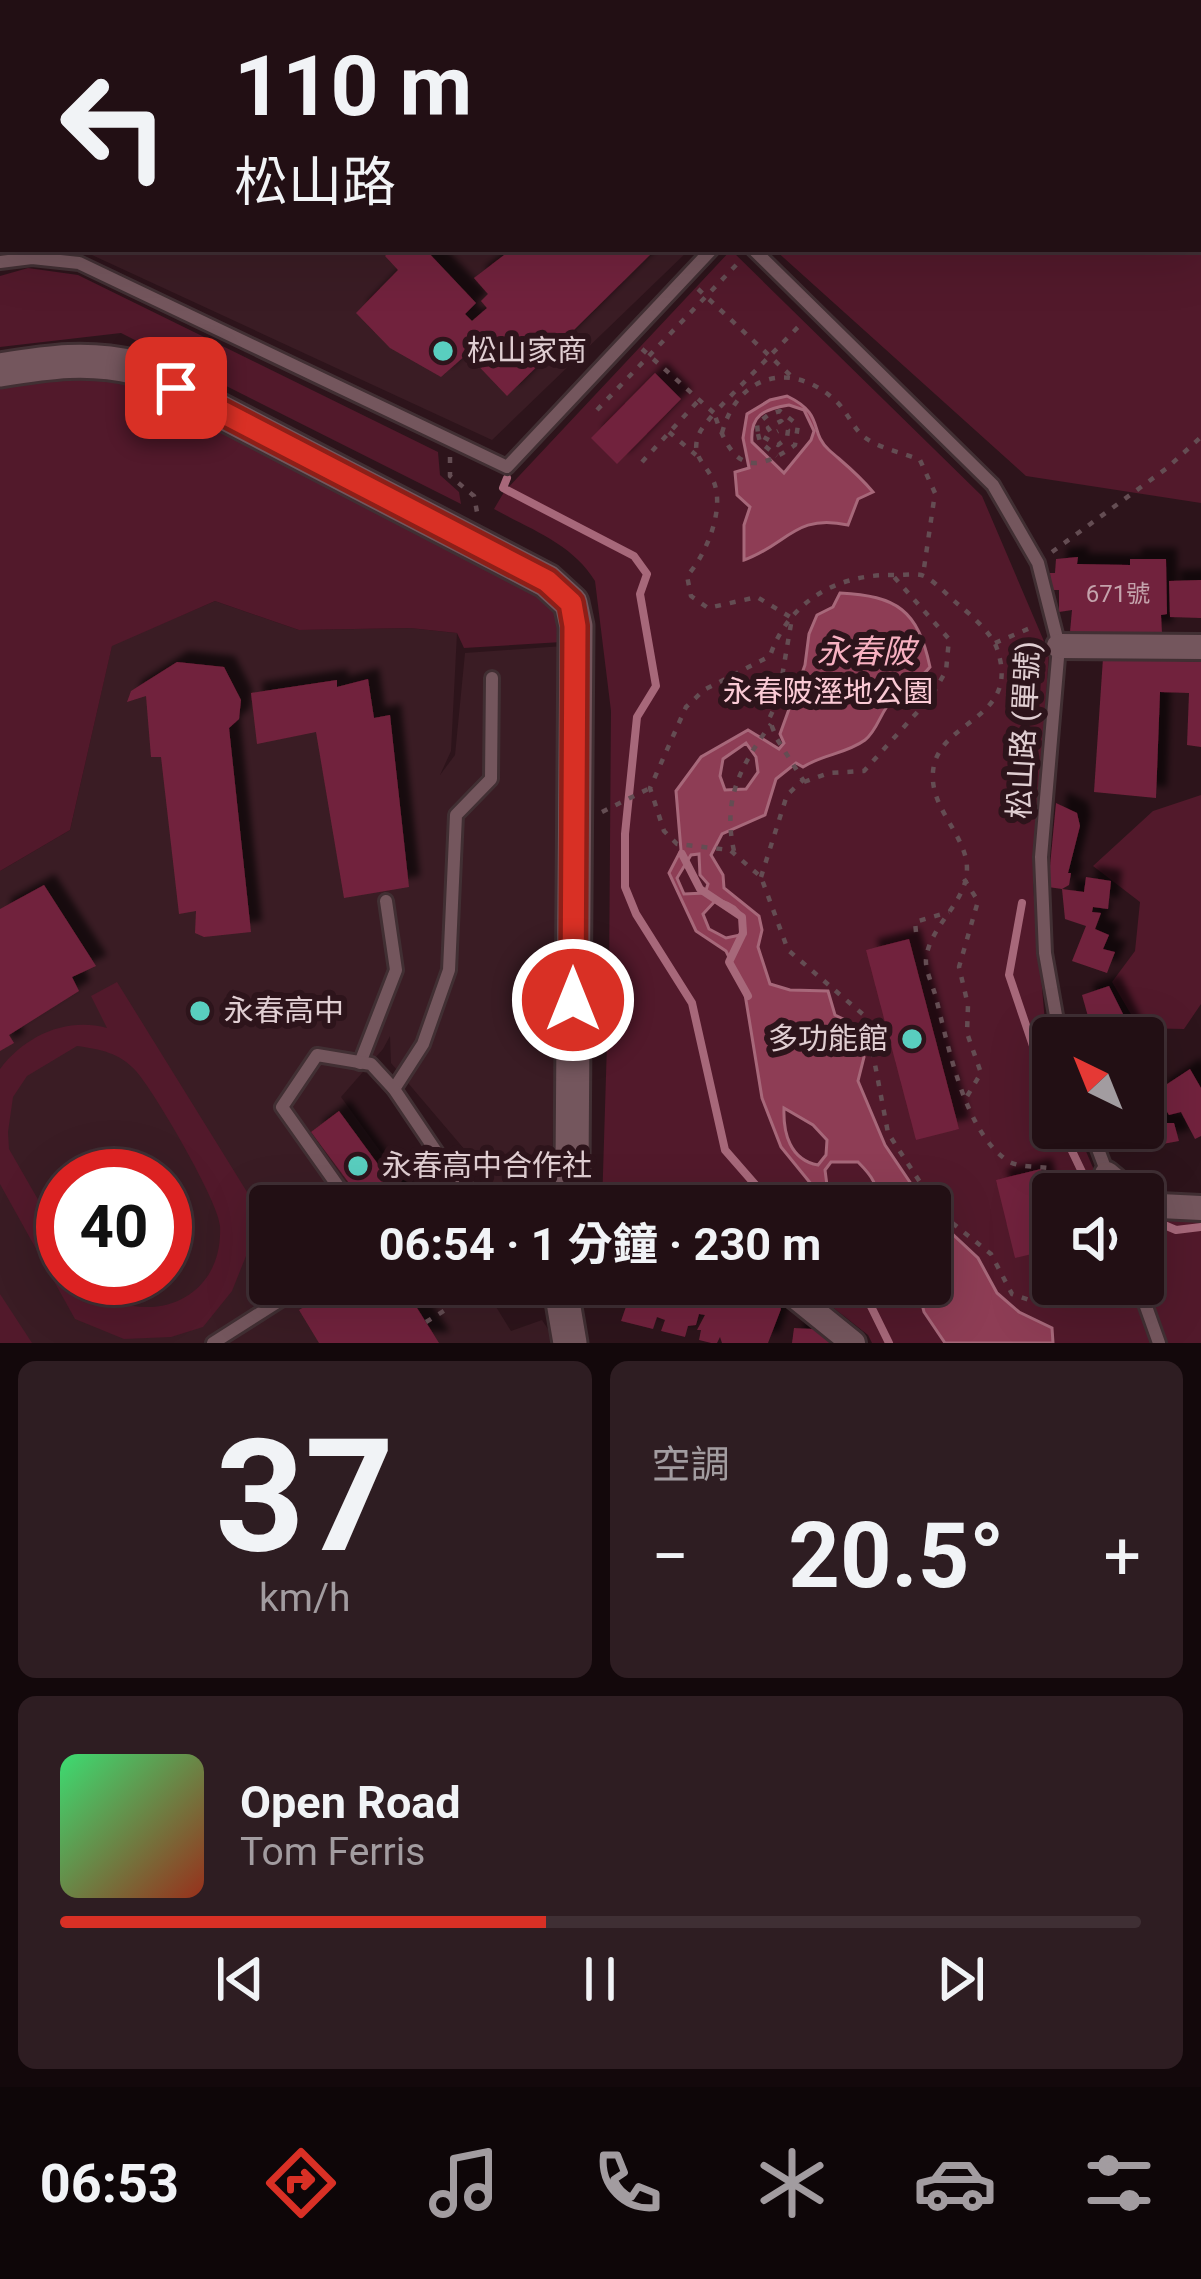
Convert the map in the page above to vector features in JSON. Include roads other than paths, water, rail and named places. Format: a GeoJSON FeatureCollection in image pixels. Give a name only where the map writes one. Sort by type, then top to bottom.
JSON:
{"type":"FeatureCollection","features":[{"type":"Feature","properties":{"kind":"street"},"geometry":{"type":"LineString","coordinates":[[0,370],[67,358],[137,368],[547,581],[571,603],[575,626],[572,1170],[568,1185]]}},
{"type":"Feature","properties":{"kind":"street"},"geometry":{"type":"LineString","coordinates":[[1059,646],[1201,647]]}},
{"type":"Feature","properties":{"kind":"street"},"geometry":{"type":"LineString","coordinates":[[1164,1206],[1201,1208]]}},
{"type":"Feature","properties":{"kind":"street"},"geometry":{"type":"LineString","coordinates":[[564,1305],[570,1343]]}},
{"type":"Feature","properties":{"kind":"street"},"geometry":{"type":"LineString","coordinates":[[806,1305],[853,1343]]}},
{"type":"Feature","properties":{"kind":"lane"},"geometry":{"type":"LineString","coordinates":[[0,262],[32,257],[79,263],[507,467],[709,252]]}},
{"type":"Feature","properties":{"kind":"lane","name":"松山路 (單號)"},"geometry":{"type":"LineString","coordinates":[[755,252],[993,485],[1038,563],[1059,646],[1041,857],[1046,953],[1057,1017]]}},
{"type":"Feature","properties":{"kind":"lane"},"geometry":{"type":"LineString","coordinates":[[394,1088],[423,1043],[449,970],[457,814],[490,779],[493,678]]}},
{"type":"Feature","properties":{"kind":"lane"},"geometry":{"type":"LineString","coordinates":[[360,1063],[396,970],[386,901]]}},
{"type":"Feature","properties":{"kind":"lane"},"geometry":{"type":"LineString","coordinates":[[337,1185],[282,1107],[316,1055],[371,1064],[394,1088],[463,1185]]}},
{"type":"Feature","properties":{"kind":"lane"},"geometry":{"type":"LineString","coordinates":[[213,1343],[273,1305]]}},
{"type":"Feature","properties":{"kind":"lane"},"geometry":{"type":"LineString","coordinates":[[1145,1305],[1159,1343]]}},
{"type":"Feature","properties":{"kind":"water"},"geometry":{"type":"Polygon","coordinates":[[[787,396],[807,410],[823,443],[873,492],[858,499],[848,525],[830,522],[803,527],[744,560],[744,525],[750,507],[737,495],[735,472],[749,468],[743,438],[747,414],[787,396]],[[789,405],[772,409],[753,425],[752,442],[784,473],[814,431],[804,410],[789,405]]]}},
{"type":"Feature","properties":{"kind":"water","name":"永春陂"},"geometry":{"type":"Polygon","coordinates":[[[840,593],[890,603],[911,619],[930,667],[889,704],[865,740],[803,767],[796,763],[776,779],[765,815],[722,834],[711,855],[723,875],[724,888],[759,916],[758,947],[770,984],[828,991],[835,1015],[855,1025],[864,1057],[858,1081],[885,1145],[912,1185],[875,1185],[858,1162],[831,1162],[825,1170],[827,1185],[812,1185],[781,1147],[762,1098],[744,988],[726,951],[696,931],[669,873],[681,850],[676,791],[701,757],[748,730],[779,749],[784,743],[780,734],[817,615],[833,607],[840,593]],[[746,743],[723,759],[720,776],[725,790],[746,789],[758,772],[756,757],[746,743]],[[699,854],[691,855],[677,878],[684,894],[705,893],[708,884],[700,875],[699,854]],[[716,900],[703,914],[709,929],[726,938],[745,934],[741,915],[716,900]],[[784,1108],[787,1136],[795,1151],[818,1165],[826,1155],[827,1140],[813,1125],[784,1108]]]}},
{"type":"Feature","properties":{"kind":"water"},"geometry":{"type":"Polygon","coordinates":[[[951,1233],[978,1258],[997,1293],[1019,1312],[1052,1328],[1053,1343],[945,1343],[922,1305],[951,1305],[951,1233]]]}},
{"type":"Feature","properties":{"kind":"waterway"},"geometry":{"type":"LineString","coordinates":[[507,478],[503,488],[634,556],[647,574],[640,594],[656,686],[637,717],[625,834],[625,887],[636,914],[692,1003],[725,1150],[756,1185]]}},
{"type":"Feature","properties":{"kind":"waterway"},"geometry":{"type":"LineString","coordinates":[[682,854],[700,889],[742,917],[743,933],[729,962],[748,996]]}},
{"type":"Feature","properties":{"kind":"waterway"},"geometry":{"type":"LineString","coordinates":[[1022,903],[1009,975],[1032,1043]]}},
{"type":"Feature","properties":{"kind":"waterway"},"geometry":{"type":"LineString","coordinates":[[1071,1149],[1083,1173]]}},
{"type":"Feature","properties":{"kind":"waterway"},"geometry":{"type":"LineString","coordinates":[[1164,1225],[1176,1230],[1201,1227]]}},
{"type":"Feature","properties":{"kind":"waterway"},"geometry":{"type":"LineString","coordinates":[[870,1305],[889,1343]]}},
{"type":"Feature","properties":{"kind":"place","name":"松山家商"},"geometry":{"type":"Point","coordinates":[443,351]}},
{"type":"Feature","properties":{"kind":"place","name":"永春高中"},"geometry":{"type":"Point","coordinates":[200,1011]}},
{"type":"Feature","properties":{"kind":"place","name":"多功能館"},"geometry":{"type":"Point","coordinates":[912,1039]}},
{"type":"Feature","properties":{"kind":"place","name":"永春高中合作社"},"geometry":{"type":"Point","coordinates":[358,1166]}},
{"type":"Feature","properties":{"kind":"park label","name":"永春陂溼地公園"},"geometry":{"type":"Point","coordinates":[828,692]}}]}
